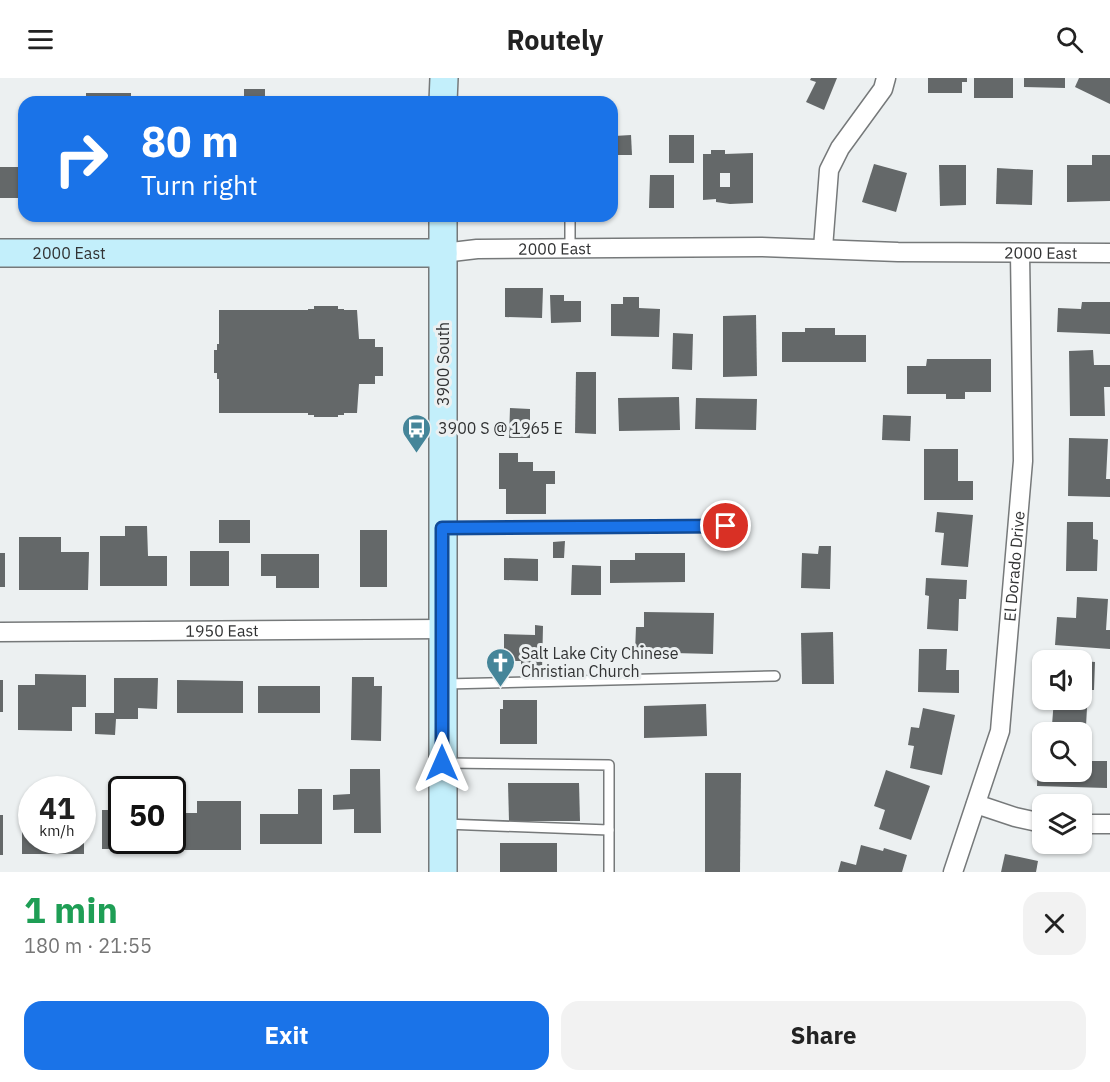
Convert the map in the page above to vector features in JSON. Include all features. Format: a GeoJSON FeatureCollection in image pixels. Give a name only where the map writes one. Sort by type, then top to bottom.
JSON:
{"type":"FeatureCollection","features":[{"type":"Feature","properties":{"kind":"main road"},"geometry":{"type":"LineString","coordinates":[[443,96],[444,78]]}},
{"type":"Feature","properties":{"kind":"main road","name":"3900 South"},"geometry":{"type":"LineString","coordinates":[[443,222],[443,872]]}},
{"type":"Feature","properties":{"kind":"main road","name":"2000 East"},"geometry":{"type":"LineString","coordinates":[[0,253],[443,253]]}},
{"type":"Feature","properties":{"kind":"street"},"geometry":{"type":"LineString","coordinates":[[823,248],[829,170],[840,148],[883,89],[886,78]]}},
{"type":"Feature","properties":{"kind":"street","name":"2000 East"},"geometry":{"type":"LineString","coordinates":[[443,253],[477,249],[823,248],[898,252],[1110,253]]}},
{"type":"Feature","properties":{"kind":"street","name":"El Dorado Drive"},"geometry":{"type":"LineString","coordinates":[[953,872],[1000,731],[1023,460],[1020,253]]}},
{"type":"Feature","properties":{"kind":"street","name":"1950 East"},"geometry":{"type":"LineString","coordinates":[[0,632],[443,629]]}},
{"type":"Feature","properties":{"kind":"street"},"geometry":{"type":"LineString","coordinates":[[976,804],[1032,821]]}},
{"type":"Feature","properties":{"kind":"street"},"geometry":{"type":"LineString","coordinates":[[1092,824],[1110,824]]}},
{"type":"Feature","properties":{"kind":"lane"},"geometry":{"type":"LineString","coordinates":[[570,222],[570,249]]}},
{"type":"Feature","properties":{"kind":"lane"},"geometry":{"type":"LineString","coordinates":[[442,528],[726,526]]}},
{"type":"Feature","properties":{"kind":"lane"},"geometry":{"type":"LineString","coordinates":[[443,684],[775,676]]}},
{"type":"Feature","properties":{"kind":"lane"},"geometry":{"type":"LineString","coordinates":[[442,763],[609,765],[609,872]]}},
{"type":"Feature","properties":{"kind":"lane"},"geometry":{"type":"LineString","coordinates":[[443,824],[609,830]]}},
{"type":"Feature","properties":{"kind":"building"},"geometry":{"type":"Polygon","coordinates":[[[811,78],[837,78],[824,110],[806,102],[816,82],[810,80],[811,78]]]}},
{"type":"Feature","properties":{"kind":"building"},"geometry":{"type":"Polygon","coordinates":[[[928,78],[967,78],[967,82],[962,82],[962,93],[928,93],[928,78]]]}},
{"type":"Feature","properties":{"kind":"building"},"geometry":{"type":"Polygon","coordinates":[[[974,78],[1013,78],[1013,98],[974,98],[974,78]]]}},
{"type":"Feature","properties":{"kind":"building"},"geometry":{"type":"Polygon","coordinates":[[[1024,78],[1065,78],[1065,88],[1024,87],[1024,78]]]}},
{"type":"Feature","properties":{"kind":"building"},"geometry":{"type":"Polygon","coordinates":[[[1079,78],[1110,78],[1110,104],[1075,87],[1079,78]]]}},
{"type":"Feature","properties":{"kind":"building"},"geometry":{"type":"Polygon","coordinates":[[[244,89],[265,89],[265,96],[244,96],[244,89]]]}},
{"type":"Feature","properties":{"kind":"building"},"geometry":{"type":"Polygon","coordinates":[[[86,93],[131,93],[131,96],[86,96],[86,93]]]}},
{"type":"Feature","properties":{"kind":"building"},"geometry":{"type":"Polygon","coordinates":[[[631,135],[632,155],[618,155],[618,136],[631,135]]]}},
{"type":"Feature","properties":{"kind":"building"},"geometry":{"type":"Polygon","coordinates":[[[669,135],[694,135],[694,163],[669,163],[669,135]]]}},
{"type":"Feature","properties":{"kind":"building"},"geometry":{"type":"Polygon","coordinates":[[[711,150],[725,150],[725,154],[753,153],[753,203],[730,204],[716,202],[716,199],[703,200],[703,154],[711,154],[711,150]],[[720,173],[720,187],[730,187],[730,173],[720,173]]]}},
{"type":"Feature","properties":{"kind":"building"},"geometry":{"type":"Polygon","coordinates":[[[1092,155],[1110,155],[1110,201],[1067,202],[1067,165],[1092,165],[1092,155]]]}},
{"type":"Feature","properties":{"kind":"building"},"geometry":{"type":"Polygon","coordinates":[[[874,164],[907,173],[896,212],[862,202],[874,164]]]}},
{"type":"Feature","properties":{"kind":"building"},"geometry":{"type":"Polygon","coordinates":[[[939,165],[966,165],[966,205],[940,206],[939,165]]]}},
{"type":"Feature","properties":{"kind":"building"},"geometry":{"type":"Polygon","coordinates":[[[0,167],[18,167],[18,198],[0,198],[0,167]]]}},
{"type":"Feature","properties":{"kind":"building"},"geometry":{"type":"Polygon","coordinates":[[[997,168],[1033,170],[1032,205],[996,204],[997,168]]]}},
{"type":"Feature","properties":{"kind":"building"},"geometry":{"type":"Polygon","coordinates":[[[650,175],[674,175],[674,208],[649,208],[650,175]]]}},
{"type":"Feature","properties":{"kind":"building"},"geometry":{"type":"Polygon","coordinates":[[[505,288],[543,288],[542,318],[505,317],[505,288]]]}},
{"type":"Feature","properties":{"kind":"building"},"geometry":{"type":"Polygon","coordinates":[[[550,295],[564,295],[564,301],[581,301],[581,322],[551,323],[550,295]]]}},
{"type":"Feature","properties":{"kind":"building"},"geometry":{"type":"Polygon","coordinates":[[[623,297],[639,297],[639,308],[660,309],[659,337],[611,336],[611,304],[623,304],[623,297]]]}},
{"type":"Feature","properties":{"kind":"building"},"geometry":{"type":"Polygon","coordinates":[[[1082,302],[1110,302],[1110,334],[1057,332],[1058,308],[1081,309],[1082,302]]]}},
{"type":"Feature","properties":{"kind":"building"},"geometry":{"type":"Polygon","coordinates":[[[314,306],[338,306],[338,309],[357,310],[359,339],[375,339],[375,347],[383,347],[383,376],[375,376],[375,384],[359,384],[357,413],[344,413],[338,417],[314,417],[308,413],[219,413],[219,379],[217,379],[217,373],[214,373],[214,350],[217,350],[217,344],[219,344],[219,310],[308,310],[314,309],[314,306]]]}},
{"type":"Feature","properties":{"kind":"building"},"geometry":{"type":"Polygon","coordinates":[[[756,315],[757,376],[723,377],[723,316],[756,315]]]}},
{"type":"Feature","properties":{"kind":"building"},"geometry":{"type":"Polygon","coordinates":[[[805,328],[835,328],[835,335],[866,335],[866,362],[782,362],[782,332],[805,332],[805,328]]]}},
{"type":"Feature","properties":{"kind":"building"},"geometry":{"type":"Polygon","coordinates":[[[673,333],[693,334],[692,370],[672,369],[673,333]]]}},
{"type":"Feature","properties":{"kind":"building"},"geometry":{"type":"Polygon","coordinates":[[[1093,350],[1094,365],[1110,365],[1110,387],[1104,387],[1105,416],[1070,416],[1069,351],[1093,350]]]}},
{"type":"Feature","properties":{"kind":"building"},"geometry":{"type":"Polygon","coordinates":[[[927,359],[991,359],[991,392],[965,392],[965,399],[946,399],[946,394],[907,394],[907,366],[926,366],[927,359]]]}},
{"type":"Feature","properties":{"kind":"building"},"geometry":{"type":"Polygon","coordinates":[[[576,372],[596,372],[596,434],[575,433],[576,372]]]}},
{"type":"Feature","properties":{"kind":"building"},"geometry":{"type":"Polygon","coordinates":[[[679,397],[680,430],[619,431],[618,398],[679,397]]]}},
{"type":"Feature","properties":{"kind":"building"},"geometry":{"type":"Polygon","coordinates":[[[696,398],[757,399],[756,430],[695,429],[696,398]]]}},
{"type":"Feature","properties":{"kind":"building"},"geometry":{"type":"Polygon","coordinates":[[[510,408],[530,409],[530,438],[509,438],[510,408]]]}},
{"type":"Feature","properties":{"kind":"building"},"geometry":{"type":"Polygon","coordinates":[[[883,415],[911,416],[910,441],[882,440],[883,415]]]}},
{"type":"Feature","properties":{"kind":"building"},"geometry":{"type":"Polygon","coordinates":[[[1069,438],[1108,439],[1106,479],[1110,479],[1110,497],[1068,496],[1069,438]]]}},
{"type":"Feature","properties":{"kind":"building"},"geometry":{"type":"Polygon","coordinates":[[[924,449],[958,449],[958,481],[973,481],[973,500],[924,500],[924,449]]]}},
{"type":"Feature","properties":{"kind":"building"},"geometry":{"type":"Polygon","coordinates":[[[499,453],[518,453],[518,462],[533,462],[533,471],[555,471],[555,484],[546,484],[546,514],[506,514],[506,489],[499,489],[499,453]]]}},
{"type":"Feature","properties":{"kind":"building"},"geometry":{"type":"Polygon","coordinates":[[[937,512],[973,515],[968,567],[941,565],[944,533],[935,532],[937,512]]]}},
{"type":"Feature","properties":{"kind":"building"},"geometry":{"type":"Polygon","coordinates":[[[219,520],[250,520],[250,543],[219,543],[219,520]]]}},
{"type":"Feature","properties":{"kind":"building"},"geometry":{"type":"Polygon","coordinates":[[[1067,522],[1093,522],[1093,539],[1098,540],[1097,571],[1066,571],[1067,522]]]}},
{"type":"Feature","properties":{"kind":"building"},"geometry":{"type":"Polygon","coordinates":[[[125,526],[147,526],[148,556],[167,556],[167,586],[100,586],[100,536],[125,536],[125,526]]]}},
{"type":"Feature","properties":{"kind":"building"},"geometry":{"type":"Polygon","coordinates":[[[360,530],[387,530],[387,587],[360,587],[360,530]]]}},
{"type":"Feature","properties":{"kind":"building"},"geometry":{"type":"Polygon","coordinates":[[[19,537],[61,537],[61,552],[89,552],[88,590],[19,590],[19,537]]]}},
{"type":"Feature","properties":{"kind":"building"},"geometry":{"type":"Polygon","coordinates":[[[565,541],[564,558],[553,558],[553,542],[565,541]]]}},
{"type":"Feature","properties":{"kind":"building"},"geometry":{"type":"Polygon","coordinates":[[[819,546],[831,546],[830,589],[801,588],[802,553],[818,554],[819,546]]]}},
{"type":"Feature","properties":{"kind":"building"},"geometry":{"type":"Polygon","coordinates":[[[190,551],[229,551],[229,586],[190,586],[190,551]]]}},
{"type":"Feature","properties":{"kind":"building"},"geometry":{"type":"Polygon","coordinates":[[[0,553],[5,553],[5,587],[0,587],[0,553]]]}},
{"type":"Feature","properties":{"kind":"building"},"geometry":{"type":"Polygon","coordinates":[[[635,553],[685,553],[685,582],[610,583],[610,560],[635,560],[635,553]]]}},
{"type":"Feature","properties":{"kind":"building"},"geometry":{"type":"Polygon","coordinates":[[[261,554],[319,554],[319,588],[276,588],[276,576],[261,576],[261,554]]]}},
{"type":"Feature","properties":{"kind":"building"},"geometry":{"type":"Polygon","coordinates":[[[504,558],[538,559],[538,581],[504,580],[504,558]]]}},
{"type":"Feature","properties":{"kind":"building"},"geometry":{"type":"Polygon","coordinates":[[[572,565],[601,566],[601,595],[571,595],[572,565]]]}},
{"type":"Feature","properties":{"kind":"building"},"geometry":{"type":"Polygon","coordinates":[[[926,578],[967,580],[966,599],[959,599],[958,631],[927,629],[929,596],[925,595],[926,578]]]}},
{"type":"Feature","properties":{"kind":"building"},"geometry":{"type":"Polygon","coordinates":[[[1077,597],[1108,599],[1106,630],[1110,630],[1110,649],[1055,645],[1057,617],[1076,618],[1077,597]]]}},
{"type":"Feature","properties":{"kind":"building"},"geometry":{"type":"Polygon","coordinates":[[[644,612],[714,613],[713,654],[635,652],[636,627],[644,627],[644,612]]]}},
{"type":"Feature","properties":{"kind":"building"},"geometry":{"type":"Polygon","coordinates":[[[535,625],[543,626],[542,670],[521,670],[521,661],[504,661],[504,634],[535,635],[535,625]]]}},
{"type":"Feature","properties":{"kind":"building"},"geometry":{"type":"Polygon","coordinates":[[[833,632],[834,684],[802,684],[801,633],[833,632]]]}},
{"type":"Feature","properties":{"kind":"building"},"geometry":{"type":"Polygon","coordinates":[[[919,649],[947,649],[946,670],[959,670],[959,693],[918,692],[919,649]]]}},
{"type":"Feature","properties":{"kind":"building"},"geometry":{"type":"Polygon","coordinates":[[[1092,662],[1095,662],[1094,690],[1092,690],[1092,662]]]}},
{"type":"Feature","properties":{"kind":"building"},"geometry":{"type":"Polygon","coordinates":[[[35,674],[86,675],[86,707],[72,707],[72,731],[18,730],[18,685],[35,685],[35,674]]]}},
{"type":"Feature","properties":{"kind":"building"},"geometry":{"type":"Polygon","coordinates":[[[352,677],[374,677],[374,686],[382,686],[381,741],[351,740],[352,677]]]}},
{"type":"Feature","properties":{"kind":"building"},"geometry":{"type":"Polygon","coordinates":[[[114,678],[158,678],[157,709],[138,708],[138,719],[116,719],[115,735],[95,734],[95,713],[114,713],[114,678]]]}},
{"type":"Feature","properties":{"kind":"building"},"geometry":{"type":"Polygon","coordinates":[[[0,680],[3,680],[3,712],[0,712],[0,680]]]}},
{"type":"Feature","properties":{"kind":"building"},"geometry":{"type":"Polygon","coordinates":[[[177,680],[243,681],[243,713],[177,713],[177,680]]]}},
{"type":"Feature","properties":{"kind":"building"},"geometry":{"type":"Polygon","coordinates":[[[258,686],[320,686],[320,713],[258,713],[258,686]]]}},
{"type":"Feature","properties":{"kind":"building"},"geometry":{"type":"Polygon","coordinates":[[[503,700],[537,700],[537,744],[500,744],[500,709],[503,709],[503,700]]]}},
{"type":"Feature","properties":{"kind":"building"},"geometry":{"type":"Polygon","coordinates":[[[706,704],[707,736],[644,738],[644,706],[706,704]]]}},
{"type":"Feature","properties":{"kind":"building"},"geometry":{"type":"Polygon","coordinates":[[[923,708],[955,715],[942,775],[910,768],[914,746],[908,745],[911,727],[919,728],[923,708]]]}},
{"type":"Feature","properties":{"kind":"building"},"geometry":{"type":"Polygon","coordinates":[[[1053,710],[1087,710],[1086,722],[1052,722],[1053,710]]]}},
{"type":"Feature","properties":{"kind":"building"},"geometry":{"type":"Polygon","coordinates":[[[1092,761],[1107,761],[1107,788],[1037,786],[1037,782],[1092,782],[1092,761]]]}},
{"type":"Feature","properties":{"kind":"building"},"geometry":{"type":"Polygon","coordinates":[[[350,769],[380,769],[381,833],[354,833],[354,809],[333,810],[333,795],[350,794],[350,769]]]}},
{"type":"Feature","properties":{"kind":"building"},"geometry":{"type":"Polygon","coordinates":[[[886,770],[930,786],[911,840],[879,829],[885,810],[874,806],[886,770]]]}},
{"type":"Feature","properties":{"kind":"building"},"geometry":{"type":"Polygon","coordinates":[[[705,773],[741,773],[740,872],[705,872],[705,773]]]}},
{"type":"Feature","properties":{"kind":"building"},"geometry":{"type":"Polygon","coordinates":[[[508,783],[579,783],[580,821],[509,821],[508,783]]]}},
{"type":"Feature","properties":{"kind":"building"},"geometry":{"type":"Polygon","coordinates":[[[298,789],[322,789],[322,844],[260,844],[260,814],[298,814],[298,789]]]}},
{"type":"Feature","properties":{"kind":"building"},"geometry":{"type":"Polygon","coordinates":[[[197,801],[241,801],[241,850],[186,850],[186,813],[197,813],[197,801]]]}},
{"type":"Feature","properties":{"kind":"building"},"geometry":{"type":"Polygon","coordinates":[[[102,810],[108,810],[108,849],[102,849],[102,810]]]}},
{"type":"Feature","properties":{"kind":"building"},"geometry":{"type":"Polygon","coordinates":[[[0,815],[3,815],[3,855],[0,855],[0,815]]]}},
{"type":"Feature","properties":{"kind":"building"},"geometry":{"type":"Polygon","coordinates":[[[500,843],[557,843],[557,872],[500,872],[500,843]]]}},
{"type":"Feature","properties":{"kind":"building"},"geometry":{"type":"Polygon","coordinates":[[[861,845],[883,851],[884,848],[907,855],[902,872],[838,872],[841,861],[856,865],[861,845]]]}},
{"type":"Feature","properties":{"kind":"building"},"geometry":{"type":"Polygon","coordinates":[[[1005,854],[1038,861],[1036,872],[1001,872],[1005,854]]]}},
{"type":"Feature","properties":{"kind":"place","name":"3900 S @ 1965 E"},"geometry":{"type":"Point","coordinates":[417,454]}},
{"type":"Feature","properties":{"kind":"place","name":"Salt Lake City Chinese Christian Church"},"geometry":{"type":"Point","coordinates":[500,688]}},
{"type":"Feature","properties":{"kind":"route"},"geometry":{"type":"LineString","coordinates":[[442,763],[442,528],[726,526]]}}]}
